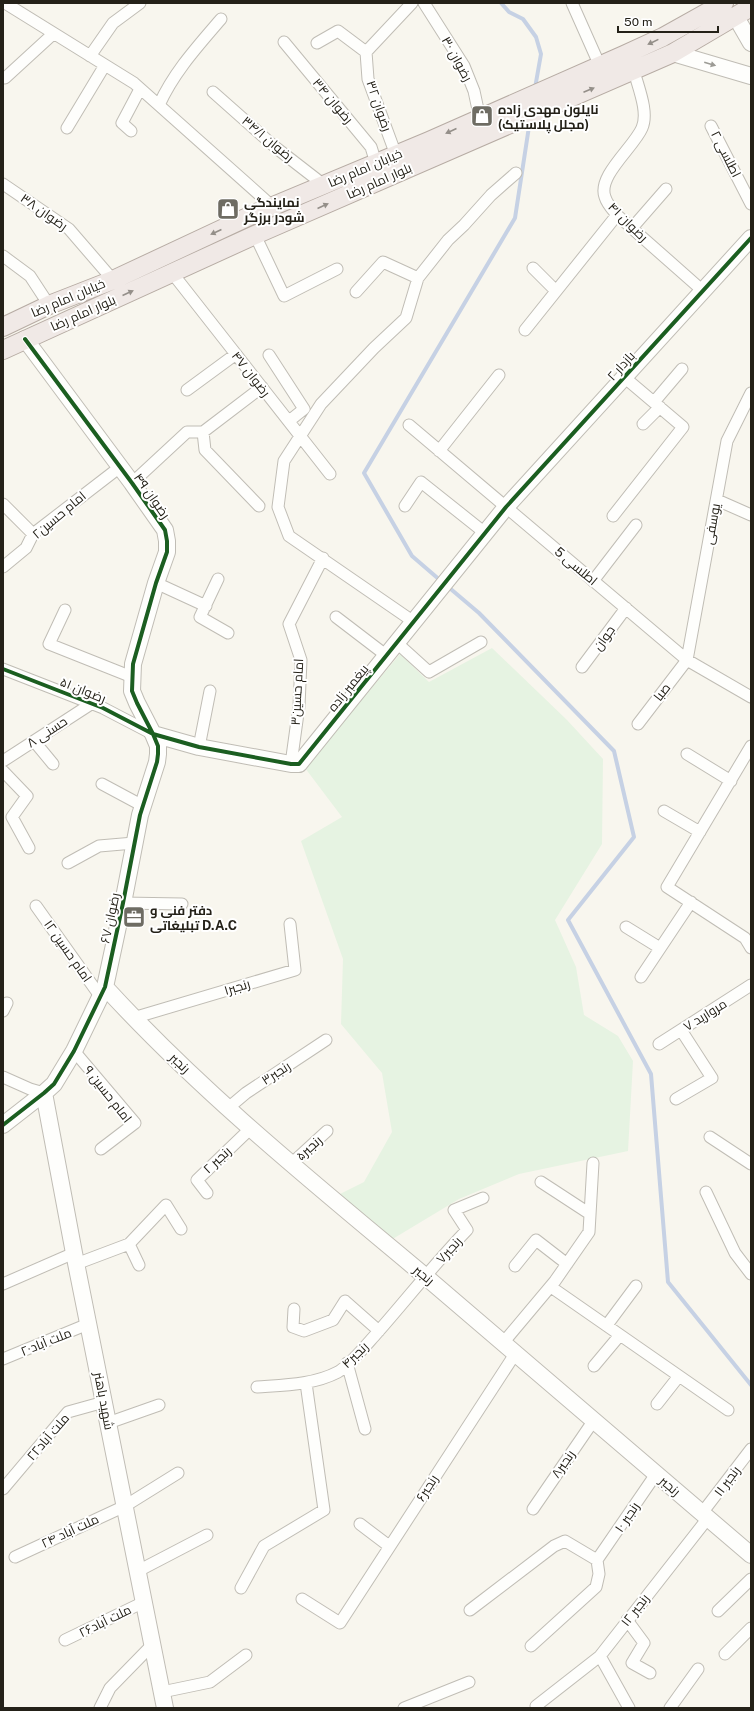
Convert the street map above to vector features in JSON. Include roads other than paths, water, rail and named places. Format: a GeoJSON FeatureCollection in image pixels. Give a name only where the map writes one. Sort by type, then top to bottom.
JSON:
{"type":"FeatureCollection","features":[{"type":"Feature","properties":{"kind":"main road","name":"خیابان امام رضا"},"geometry":{"type":"LineString","coordinates":[[3,326],[49,305],[113,280],[272,206],[396,155],[600,66],[663,37],[724,3]]}},
{"type":"Feature","properties":{"kind":"main road","name":"بلوار امام رضا"},"geometry":{"type":"LineString","coordinates":[[3,350],[26,338],[173,274],[255,235],[634,71],[673,53],[744,12]]}},
{"type":"Feature","properties":{"kind":"street"},"geometry":{"type":"LineString","coordinates":[[6,3],[53,34],[134,83],[272,206]]}},
{"type":"Feature","properties":{"kind":"street"},"geometry":{"type":"LineString","coordinates":[[90,56],[113,23],[140,3]]}},
{"type":"Feature","properties":{"kind":"street"},"geometry":{"type":"LineString","coordinates":[[317,43],[338,30],[366,52],[412,3]]}},
{"type":"Feature","properties":{"kind":"street","name":"رضوان ۳۰"},"geometry":{"type":"LineString","coordinates":[[424,3],[464,66],[474,91],[480,119]]}},
{"type":"Feature","properties":{"kind":"street"},"geometry":{"type":"LineString","coordinates":[[572,3],[600,66]]}},
{"type":"Feature","properties":{"kind":"street"},"geometry":{"type":"LineString","coordinates":[[744,12],[751,43]]}},
{"type":"Feature","properties":{"kind":"street"},"geometry":{"type":"LineString","coordinates":[[159,105],[166,89],[184,62],[221,19]]}},
{"type":"Feature","properties":{"kind":"street"},"geometry":{"type":"LineString","coordinates":[[5,78],[53,34]]}},
{"type":"Feature","properties":{"kind":"street","name":"رضوان ۳۴"},"geometry":{"type":"LineString","coordinates":[[284,42],[371,147],[376,163]]}},
{"type":"Feature","properties":{"kind":"street","name":"رضوان ۳۲"},"geometry":{"type":"LineString","coordinates":[[366,52],[368,79],[396,155]]}},
{"type":"Feature","properties":{"kind":"street"},"geometry":{"type":"LineString","coordinates":[[673,53],[751,76]]}},
{"type":"Feature","properties":{"kind":"street"},"geometry":{"type":"LineString","coordinates":[[67,128],[105,65]]}},
{"type":"Feature","properties":{"kind":"street","name":"رضوان ۴۱"},"geometry":{"type":"LineString","coordinates":[[634,71],[644,117],[642,128],[612,170],[604,184],[604,195],[608,204],[617,215],[703,291]]}},
{"type":"Feature","properties":{"kind":"street"},"geometry":{"type":"LineString","coordinates":[[131,131],[122,123],[140,89]]}},
{"type":"Feature","properties":{"kind":"street","name":"رضوان ۳۴/۱"},"geometry":{"type":"LineString","coordinates":[[214,92],[275,147],[324,185]]}},
{"type":"Feature","properties":{"kind":"street","name":"اطلسی ۲"},"geometry":{"type":"LineString","coordinates":[[711,126],[751,204]]}},
{"type":"Feature","properties":{"kind":"street"},"geometry":{"type":"LineString","coordinates":[[414,622],[289,536],[278,507],[284,461],[321,404],[374,348],[406,318],[418,278],[448,240],[464,225],[491,195],[516,173]]}},
{"type":"Feature","properties":{"kind":"street","name":"رضوان ۳۸"},"geometry":{"type":"LineString","coordinates":[[3,184],[69,229],[113,280]]}},
{"type":"Feature","properties":{"kind":"street"},"geometry":{"type":"LineString","coordinates":[[632,228],[666,189]]}},
{"type":"Feature","properties":{"kind":"street"},"geometry":{"type":"LineString","coordinates":[[525,330],[617,215]]}},
{"type":"Feature","properties":{"kind":"street"},"geometry":{"type":"LineString","coordinates":[[255,235],[284,296],[337,269]]}},
{"type":"Feature","properties":{"kind":"street","name":"بازدار ۲"},"geometry":{"type":"LineString","coordinates":[[506,507],[751,238]]}},
{"type":"Feature","properties":{"kind":"street"},"geometry":{"type":"LineString","coordinates":[[3,256],[30,276],[49,305]]}},
{"type":"Feature","properties":{"kind":"street"},"geometry":{"type":"LineString","coordinates":[[356,292],[383,262],[418,278]]}},
{"type":"Feature","properties":{"kind":"street"},"geometry":{"type":"LineString","coordinates":[[533,268],[556,291]]}},
{"type":"Feature","properties":{"kind":"street","name":"رضوان ۴۷"},"geometry":{"type":"LineString","coordinates":[[173,274],[330,474]]}},
{"type":"Feature","properties":{"kind":"street","name":"رضوان ۴۹"},"geometry":{"type":"LineString","coordinates":[[26,338],[165,530],[167,552],[156,583],[133,664],[132,677],[132,691],[153,734]]}},
{"type":"Feature","properties":{"kind":"street"},"geometry":{"type":"LineString","coordinates":[[187,390],[236,354]]}},
{"type":"Feature","properties":{"kind":"street"},"geometry":{"type":"LineString","coordinates":[[269,355],[304,409],[289,421]]}},
{"type":"Feature","properties":{"kind":"street"},"geometry":{"type":"LineString","coordinates":[[643,424],[682,369]]}},
{"type":"Feature","properties":{"kind":"street"},"geometry":{"type":"LineString","coordinates":[[439,451],[499,375]]}},
{"type":"Feature","properties":{"kind":"street"},"geometry":{"type":"LineString","coordinates":[[613,516],[684,427],[624,377]]}},
{"type":"Feature","properties":{"kind":"street"},"geometry":{"type":"LineString","coordinates":[[132,483],[187,432],[202,432],[262,387]]}},
{"type":"Feature","properties":{"kind":"street","name":"یوسفی"},"geometry":{"type":"LineString","coordinates":[[687,660],[728,442],[751,393]]}},
{"type":"Feature","properties":{"kind":"street","name":"اطلسی 5"},"geometry":{"type":"LineString","coordinates":[[409,425],[687,660],[751,697]]}},
{"type":"Feature","properties":{"kind":"street"},"geometry":{"type":"LineString","coordinates":[[202,432],[205,450],[259,506]]}},
{"type":"Feature","properties":{"kind":"street","name":"امام حسین۲"},"geometry":{"type":"LineString","coordinates":[[3,567],[26,548],[33,534],[120,467]]}},
{"type":"Feature","properties":{"kind":"street"},"geometry":{"type":"LineString","coordinates":[[405,506],[421,482],[485,533]]}},
{"type":"Feature","properties":{"kind":"street"},"geometry":{"type":"LineString","coordinates":[[717,500],[751,515]]}},
{"type":"Feature","properties":{"kind":"street"},"geometry":{"type":"LineString","coordinates":[[3,504],[33,534]]}},
{"type":"Feature","properties":{"kind":"street","name":"پیغمبر زاده"},"geometry":{"type":"LineString","coordinates":[[291,764],[299,764],[306,756],[506,507]]}},
{"type":"Feature","properties":{"kind":"street"},"geometry":{"type":"LineString","coordinates":[[593,581],[636,525]]}},
{"type":"Feature","properties":{"kind":"street","name":"امام حسین۳"},"geometry":{"type":"LineString","coordinates":[[291,764],[299,706],[301,660],[289,624],[323,558]]}},
{"type":"Feature","properties":{"kind":"street"},"geometry":{"type":"LineString","coordinates":[[218,579],[200,617],[228,633]]}},
{"type":"Feature","properties":{"kind":"street"},"geometry":{"type":"LineString","coordinates":[[156,583],[206,606]]}},
{"type":"Feature","properties":{"kind":"street","name":"جوان"},"geometry":{"type":"LineString","coordinates":[[582,667],[626,608]]}},
{"type":"Feature","properties":{"kind":"street"},"geometry":{"type":"LineString","coordinates":[[65,610],[49,644],[132,677]]}},
{"type":"Feature","properties":{"kind":"street"},"geometry":{"type":"LineString","coordinates":[[336,618],[429,672],[482,642]]}},
{"type":"Feature","properties":{"kind":"street","name":"صبا"},"geometry":{"type":"LineString","coordinates":[[638,724],[687,660]]}},
{"type":"Feature","properties":{"kind":"street","name":"رضوان ۵۱"},"geometry":{"type":"LineString","coordinates":[[6,674],[91,704],[153,734]]}},
{"type":"Feature","properties":{"kind":"street"},"geometry":{"type":"LineString","coordinates":[[199,747],[210,691]]}},
{"type":"Feature","properties":{"kind":"street","name":"حسنی ۸"},"geometry":{"type":"LineString","coordinates":[[3,761],[91,704]]}},
{"type":"Feature","properties":{"kind":"street"},"geometry":{"type":"LineString","coordinates":[[153,734],[199,747],[291,764]]}},
{"type":"Feature","properties":{"kind":"street","name":"رضوان ۶۷"},"geometry":{"type":"LineString","coordinates":[[3,1125],[44,1093],[58,1078],[74,1051],[102,992],[123,903],[143,806],[157,762],[158,746],[153,734]]}},
{"type":"Feature","properties":{"kind":"street"},"geometry":{"type":"LineString","coordinates":[[34,741],[53,764]]}},
{"type":"Feature","properties":{"kind":"street"},"geometry":{"type":"LineString","coordinates":[[751,746],[667,887],[748,933],[751,948]]}},
{"type":"Feature","properties":{"kind":"street"},"geometry":{"type":"LineString","coordinates":[[687,754],[730,781]]}},
{"type":"Feature","properties":{"kind":"street"},"geometry":{"type":"LineString","coordinates":[[3,771],[27,796],[12,817],[29,848]]}},
{"type":"Feature","properties":{"kind":"street"},"geometry":{"type":"LineString","coordinates":[[102,784],[143,806]]}},
{"type":"Feature","properties":{"kind":"street"},"geometry":{"type":"LineString","coordinates":[[664,811],[700,832]]}},
{"type":"Feature","properties":{"kind":"street"},"geometry":{"type":"LineString","coordinates":[[68,863],[99,846],[134,844]]}},
{"type":"Feature","properties":{"kind":"street"},"geometry":{"type":"LineString","coordinates":[[641,977],[691,902]]}},
{"type":"Feature","properties":{"kind":"street"},"geometry":{"type":"LineString","coordinates":[[123,903],[182,904]]}},
{"type":"Feature","properties":{"kind":"street","name":"امام حسین ۱۲"},"geometry":{"type":"LineString","coordinates":[[36,906],[102,992]]}},
{"type":"Feature","properties":{"kind":"street","name":"رنجبر۱"},"geometry":{"type":"LineString","coordinates":[[133,1018],[295,970],[290,924]]}},
{"type":"Feature","properties":{"kind":"street"},"geometry":{"type":"LineString","coordinates":[[626,927],[660,948]]}},
{"type":"Feature","properties":{"kind":"street","name":"مروارید ۷"},"geometry":{"type":"LineString","coordinates":[[659,1044],[751,985]]}},
{"type":"Feature","properties":{"kind":"street","name":"رنجبر"},"geometry":{"type":"LineString","coordinates":[[102,992],[133,1018],[227,1109],[250,1129],[750,1553]]}},
{"type":"Feature","properties":{"kind":"street"},"geometry":{"type":"LineString","coordinates":[[676,1099],[712,1078],[681,1030]]}},
{"type":"Feature","properties":{"kind":"street","name":"رنجبر۳"},"geometry":{"type":"LineString","coordinates":[[227,1109],[246,1092],[326,1040]]}},
{"type":"Feature","properties":{"kind":"street","name":"امام حسین ۹"},"geometry":{"type":"LineString","coordinates":[[74,1051],[135,1123],[101,1149]]}},
{"type":"Feature","properties":{"kind":"street"},"geometry":{"type":"LineString","coordinates":[[3,1077],[30,1089],[44,1093]]}},
{"type":"Feature","properties":{"kind":"street","name":"شهید باهنر"},"geometry":{"type":"LineString","coordinates":[[44,1093],[75,1258],[165,1708]]}},
{"type":"Feature","properties":{"kind":"street","name":"رنجبر ۲"},"geometry":{"type":"LineString","coordinates":[[207,1193],[197,1180],[250,1129]]}},
{"type":"Feature","properties":{"kind":"street","name":"رنجبر۵"},"geometry":{"type":"LineString","coordinates":[[291,1164],[327,1131]]}},
{"type":"Feature","properties":{"kind":"street"},"geometry":{"type":"LineString","coordinates":[[710,1137],[751,1164]]}},
{"type":"Feature","properties":{"kind":"street"},"geometry":{"type":"LineString","coordinates":[[503,1343],[551,1286],[589,1232],[592,1163]]}},
{"type":"Feature","properties":{"kind":"street"},"geometry":{"type":"LineString","coordinates":[[541,1182],[590,1214]]}},
{"type":"Feature","properties":{"kind":"street"},"geometry":{"type":"LineString","coordinates":[[706,1192],[735,1253],[751,1274]]}},
{"type":"Feature","properties":{"kind":"street","name":"رنجبر۷"},"geometry":{"type":"LineString","coordinates":[[426,1277],[440,1258],[467,1230],[454,1210],[483,1198]]}},
{"type":"Feature","properties":{"kind":"street"},"geometry":{"type":"LineString","coordinates":[[3,1284],[75,1258],[129,1244],[166,1205],[182,1229]]}},
{"type":"Feature","properties":{"kind":"street"},"geometry":{"type":"LineString","coordinates":[[515,1266],[536,1240],[567,1264]]}},
{"type":"Feature","properties":{"kind":"street"},"geometry":{"type":"LineString","coordinates":[[129,1244],[140,1265]]}},
{"type":"Feature","properties":{"kind":"street","name":"رنجبر۴"},"geometry":{"type":"LineString","coordinates":[[257,1387],[306,1383],[338,1371],[363,1349],[426,1277]]}},
{"type":"Feature","properties":{"kind":"street"},"geometry":{"type":"LineString","coordinates":[[551,1286],[728,1410]]}},
{"type":"Feature","properties":{"kind":"street"},"geometry":{"type":"LineString","coordinates":[[606,1325],[636,1286]]}},
{"type":"Feature","properties":{"kind":"street"},"geometry":{"type":"LineString","coordinates":[[294,1309],[293,1327],[304,1331],[333,1320],[345,1301],[379,1331]]}},
{"type":"Feature","properties":{"kind":"street","name":"ملت آباد۲۰"},"geometry":{"type":"LineString","coordinates":[[3,1359],[88,1324]]}},
{"type":"Feature","properties":{"kind":"street"},"geometry":{"type":"LineString","coordinates":[[594,1366],[620,1335]]}},
{"type":"Feature","properties":{"kind":"street","name":"رنجبر۶"},"geometry":{"type":"LineString","coordinates":[[302,1599],[340,1623],[515,1354]]}},
{"type":"Feature","properties":{"kind":"street"},"geometry":{"type":"LineString","coordinates":[[347,1363],[364,1429]]}},
{"type":"Feature","properties":{"kind":"street"},"geometry":{"type":"LineString","coordinates":[[658,1404],[679,1376]]}},
{"type":"Feature","properties":{"kind":"street"},"geometry":{"type":"LineString","coordinates":[[241,1588],[264,1546],[324,1510],[306,1383]]}},
{"type":"Feature","properties":{"kind":"street","name":"ملت آباد۲۲"},"geometry":{"type":"LineString","coordinates":[[3,1489],[68,1412],[104,1402]]}},
{"type":"Feature","properties":{"kind":"street"},"geometry":{"type":"LineString","coordinates":[[108,1422],[159,1405]]}},
{"type":"Feature","properties":{"kind":"street","name":"رنجبر۸"},"geometry":{"type":"LineString","coordinates":[[533,1509],[594,1420]]}},
{"type":"Feature","properties":{"kind":"street","name":"رنجبر ۱۱"},"geometry":{"type":"LineString","coordinates":[[705,1516],[751,1449]]}},
{"type":"Feature","properties":{"kind":"street","name":"ملت آباد ۲۴"},"geometry":{"type":"LineString","coordinates":[[15,1557],[125,1506],[178,1473]]}},
{"type":"Feature","properties":{"kind":"street","name":"رنجبر ۱۰"},"geometry":{"type":"LineString","coordinates":[[597,1560],[656,1474]]}},
{"type":"Feature","properties":{"kind":"street","name":"رنجبر ۱۲"},"geometry":{"type":"LineString","coordinates":[[536,1706],[600,1656],[705,1516]]}},
{"type":"Feature","properties":{"kind":"street"},"geometry":{"type":"LineString","coordinates":[[360,1524],[389,1546]]}},
{"type":"Feature","properties":{"kind":"street"},"geometry":{"type":"LineString","coordinates":[[138,1572],[207,1535]]}},
{"type":"Feature","properties":{"kind":"street"},"geometry":{"type":"LineString","coordinates":[[470,1610],[554,1546],[565,1541],[597,1560],[599,1574],[596,1587],[531,1646]]}},
{"type":"Feature","properties":{"kind":"street"},"geometry":{"type":"LineString","coordinates":[[718,1611],[751,1579]]}},
{"type":"Feature","properties":{"kind":"street","name":"ملت آباد۲۶"},"geometry":{"type":"LineString","coordinates":[[65,1640],[144,1602]]}},
{"type":"Feature","properties":{"kind":"street"},"geometry":{"type":"LineString","coordinates":[[627,1620],[644,1643],[632,1664],[650,1673]]}},
{"type":"Feature","properties":{"kind":"street"},"geometry":{"type":"LineString","coordinates":[[725,1654],[751,1628]]}},
{"type":"Feature","properties":{"kind":"street"},"geometry":{"type":"LineString","coordinates":[[100,1708],[110,1688],[152,1645]]}},
{"type":"Feature","properties":{"kind":"street"},"geometry":{"type":"LineString","coordinates":[[162,1692],[210,1682],[246,1656]]}},
{"type":"Feature","properties":{"kind":"street"},"geometry":{"type":"LineString","coordinates":[[600,1656],[629,1708]]}},
{"type":"Feature","properties":{"kind":"street"},"geometry":{"type":"LineString","coordinates":[[670,1708],[698,1669]]}},
{"type":"Feature","properties":{"kind":"street"},"geometry":{"type":"LineString","coordinates":[[404,1708],[469,1682]]}},
{"type":"Feature","properties":{"kind":"waterway"},"geometry":{"type":"LineString","coordinates":[[501,3],[509,12],[523,19],[536,37],[541,54],[535,88]]}},
{"type":"Feature","properties":{"kind":"waterway"},"geometry":{"type":"LineString","coordinates":[[441,581],[412,556],[364,473],[515,218],[530,120]]}},
{"type":"Feature","properties":{"kind":"waterway"},"geometry":{"type":"LineString","coordinates":[[446,585],[479,613],[614,751],[634,837],[568,920],[651,1074],[668,1282],[751,1385]]}},
{"type":"Feature","properties":{"kind":"place","name":"نایلون مهدی زاده (مجلل پلاستیک)"},"geometry":{"type":"Point","coordinates":[482,116]}},
{"type":"Feature","properties":{"kind":"place","name":"نمایندگی شودر برزگر"},"geometry":{"type":"Point","coordinates":[228,209]}},
{"type":"Feature","properties":{"kind":"place","name":"دفتر فنی و تبلیغاتی D.A.C"},"geometry":{"type":"Point","coordinates":[134,917]}}]}
